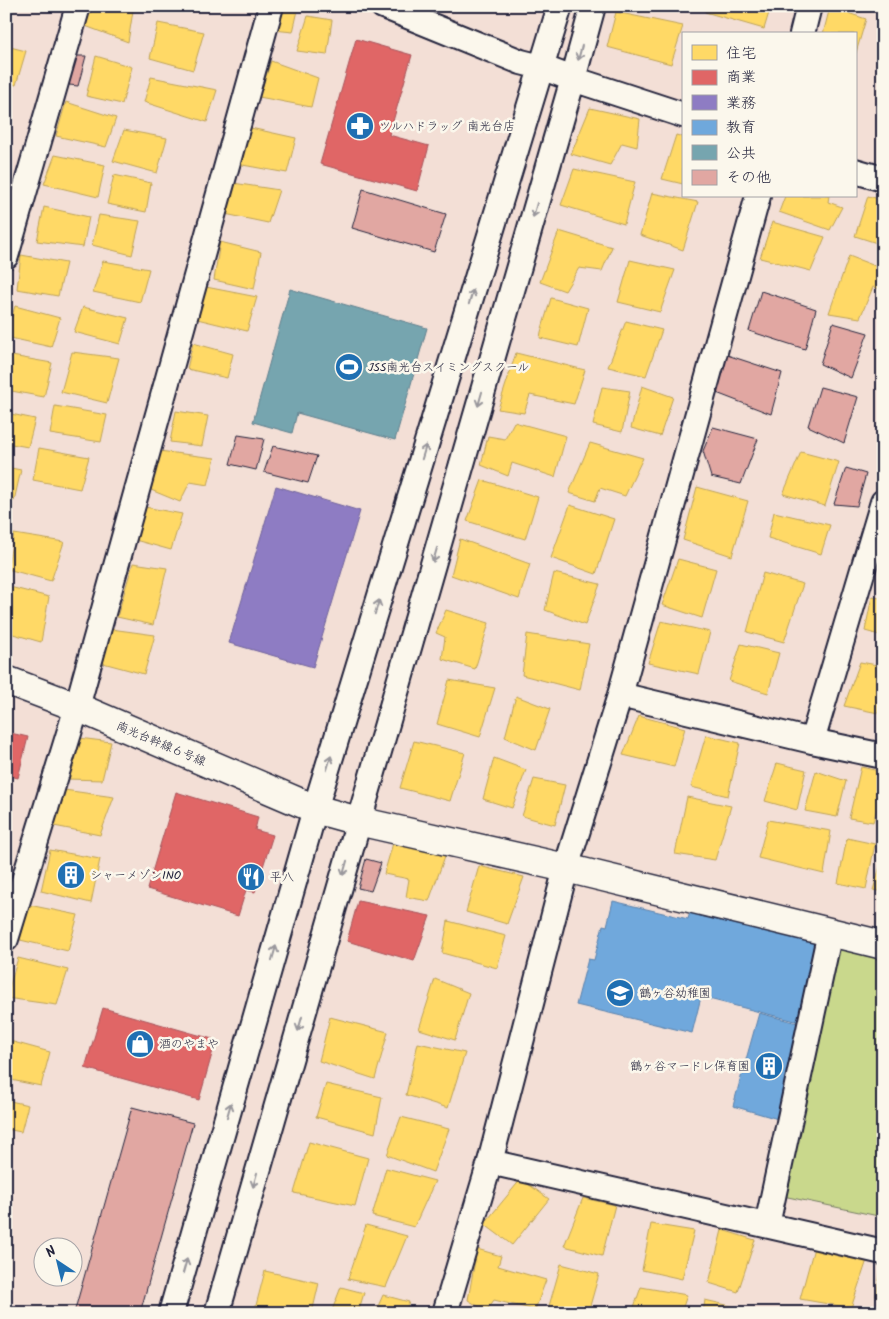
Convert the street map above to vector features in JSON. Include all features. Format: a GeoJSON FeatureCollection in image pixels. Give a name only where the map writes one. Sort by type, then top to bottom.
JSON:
{"type":"FeatureCollection","features":[{"type":"Feature","properties":{"kind":"street"},"geometry":{"type":"LineString","coordinates":[[6,256],[78,6]]}},
{"type":"Feature","properties":{"kind":"street"},"geometry":{"type":"LineString","coordinates":[[6,939],[77,707],[271,6]]}},
{"type":"Feature","properties":{"kind":"street"},"geometry":{"type":"LineString","coordinates":[[383,6],[521,62],[682,115]]}},
{"type":"Feature","properties":{"kind":"street"},"geometry":{"type":"LineString","coordinates":[[172,1313],[315,810],[560,6]]}},
{"type":"Feature","properties":{"kind":"street"},"geometry":{"type":"LineString","coordinates":[[217,1313],[593,6]]}},
{"type":"Feature","properties":{"kind":"street"},"geometry":{"type":"LineString","coordinates":[[802,32],[809,6]]}},
{"type":"Feature","properties":{"kind":"street"},"geometry":{"type":"LineString","coordinates":[[856,171],[883,180]]}},
{"type":"Feature","properties":{"kind":"street"},"geometry":{"type":"LineString","coordinates":[[445,1313],[490,1162],[566,868],[620,696],[757,198]]}},
{"type":"Feature","properties":{"kind":"street"},"geometry":{"type":"LineString","coordinates":[[812,741],[883,502]]}},
{"type":"Feature","properties":{"kind":"street","name":"南光台幹線６号線"},"geometry":{"type":"LineString","coordinates":[[6,680],[77,707],[315,810],[566,868],[883,945]]}},
{"type":"Feature","properties":{"kind":"street"},"geometry":{"type":"LineString","coordinates":[[620,696],[883,756]]}},
{"type":"Feature","properties":{"kind":"street"},"geometry":{"type":"LineString","coordinates":[[767,1225],[830,932]]}},
{"type":"Feature","properties":{"kind":"street"},"geometry":{"type":"LineString","coordinates":[[490,1162],[883,1252]]}},
{"type":"Feature","properties":{"kind":"green space"},"geometry":{"type":"Polygon","coordinates":[[[840,945],[883,956],[883,1217],[783,1196],[840,945]]]}},
{"type":"Feature","properties":{"kind":"building: 住宅"},"geometry":{"type":"Polygon","coordinates":[[[85,6],[119,6],[119,8],[133,11],[128,42],[80,24],[85,6]]]}},
{"type":"Feature","properties":{"kind":"building: 住宅"},"geometry":{"type":"Polygon","coordinates":[[[279,6],[299,6],[293,32],[273,30],[279,6]]]}},
{"type":"Feature","properties":{"kind":"building: 住宅"},"geometry":{"type":"Polygon","coordinates":[[[705,6],[771,6],[764,29],[705,12],[705,6]]]}},
{"type":"Feature","properties":{"kind":"building: 住宅"},"geometry":{"type":"Polygon","coordinates":[[[830,7],[866,19],[856,53],[856,32],[824,32],[830,7]]]}},
{"type":"Feature","properties":{"kind":"building: 住宅"},"geometry":{"type":"Polygon","coordinates":[[[616,12],[683,26],[671,64],[607,47],[616,12]]]}},
{"type":"Feature","properties":{"kind":"building: 住宅"},"geometry":{"type":"Polygon","coordinates":[[[308,16],[332,20],[327,55],[297,51],[308,16]]]}},
{"type":"Feature","properties":{"kind":"building: 住宅"},"geometry":{"type":"Polygon","coordinates":[[[158,23],[204,32],[193,70],[150,58],[158,23]]]}},
{"type":"Feature","properties":{"kind":"building: 住宅"},"geometry":{"type":"Polygon","coordinates":[[[6,46],[26,51],[16,85],[6,83],[6,46]]]}},
{"type":"Feature","properties":{"kind":"building: 住宅"},"geometry":{"type":"Polygon","coordinates":[[[96,56],[132,67],[122,104],[86,96],[96,56]]]}},
{"type":"Feature","properties":{"kind":"building: 住宅"},"geometry":{"type":"Polygon","coordinates":[[[271,61],[318,78],[311,107],[259,97],[271,61]]]}},
{"type":"Feature","properties":{"kind":"building: 住宅"},"geometry":{"type":"Polygon","coordinates":[[[151,77],[217,90],[207,122],[144,102],[151,77]]]}},
{"type":"Feature","properties":{"kind":"building: 住宅"},"geometry":{"type":"Polygon","coordinates":[[[66,102],[116,118],[106,147],[56,136],[66,102]]]}},
{"type":"Feature","properties":{"kind":"building: 住宅"},"geometry":{"type":"Polygon","coordinates":[[[590,108],[640,119],[637,147],[622,143],[610,165],[571,154],[590,108]]]}},
{"type":"Feature","properties":{"kind":"building: 住宅"},"geometry":{"type":"Polygon","coordinates":[[[246,127],[296,138],[287,173],[237,164],[246,127]]]}},
{"type":"Feature","properties":{"kind":"building: 住宅"},"geometry":{"type":"Polygon","coordinates":[[[124,130],[167,138],[157,173],[113,161],[124,130]]]}},
{"type":"Feature","properties":{"kind":"building: 住宅"},"geometry":{"type":"Polygon","coordinates":[[[676,135],[682,137],[682,184],[662,179],[676,135]]]}},
{"type":"Feature","properties":{"kind":"building: 住宅"},"geometry":{"type":"Polygon","coordinates":[[[55,155],[105,165],[98,197],[44,184],[55,155]]]}},
{"type":"Feature","properties":{"kind":"building: 住宅"},"geometry":{"type":"Polygon","coordinates":[[[574,169],[635,182],[624,224],[561,205],[574,169]]]}},
{"type":"Feature","properties":{"kind":"building: 住宅"},"geometry":{"type":"Polygon","coordinates":[[[114,175],[151,183],[146,212],[107,204],[114,175]]]}},
{"type":"Feature","properties":{"kind":"building: 住宅"},"geometry":{"type":"Polygon","coordinates":[[[233,183],[279,190],[268,223],[225,214],[233,183]]]}},
{"type":"Feature","properties":{"kind":"building: 住宅"},"geometry":{"type":"Polygon","coordinates":[[[652,193],[698,202],[683,250],[640,235],[652,193]]]}},
{"type":"Feature","properties":{"kind":"building: 住宅"},"geometry":{"type":"Polygon","coordinates":[[[868,196],[883,200],[883,245],[855,236],[868,196]]]}},
{"type":"Feature","properties":{"kind":"building: 住宅"},"geometry":{"type":"Polygon","coordinates":[[[784,198],[829,198],[828,202],[842,207],[830,230],[779,212],[784,198]]]}},
{"type":"Feature","properties":{"kind":"building: 住宅"},"geometry":{"type":"Polygon","coordinates":[[[44,207],[89,217],[83,247],[37,241],[44,207]]]}},
{"type":"Feature","properties":{"kind":"building: 住宅"},"geometry":{"type":"Polygon","coordinates":[[[99,215],[140,221],[132,255],[92,245],[99,215]]]}},
{"type":"Feature","properties":{"kind":"building: 住宅"},"geometry":{"type":"Polygon","coordinates":[[[772,222],[825,237],[811,271],[760,258],[772,222]]]}},
{"type":"Feature","properties":{"kind":"building: 住宅"},"geometry":{"type":"Polygon","coordinates":[[[559,231],[612,247],[602,271],[579,268],[565,291],[540,282],[559,231]]]}},
{"type":"Feature","properties":{"kind":"building: 住宅"},"geometry":{"type":"Polygon","coordinates":[[[220,242],[261,252],[254,289],[214,280],[220,242]]]}},
{"type":"Feature","properties":{"kind":"building: 住宅"},"geometry":{"type":"Polygon","coordinates":[[[21,255],[66,263],[58,296],[17,289],[21,255]]]}},
{"type":"Feature","properties":{"kind":"building: 住宅"},"geometry":{"type":"Polygon","coordinates":[[[849,256],[883,269],[883,290],[873,287],[860,318],[829,313],[849,256]]]}},
{"type":"Feature","properties":{"kind":"building: 住宅"},"geometry":{"type":"Polygon","coordinates":[[[630,260],[675,270],[660,312],[618,302],[630,260]]]}},
{"type":"Feature","properties":{"kind":"building: 住宅"},"geometry":{"type":"Polygon","coordinates":[[[103,261],[149,269],[140,302],[93,292],[103,261]]]}},
{"type":"Feature","properties":{"kind":"building: 住宅"},"geometry":{"type":"Polygon","coordinates":[[[206,287],[257,297],[247,331],[197,319],[206,287]]]}},
{"type":"Feature","properties":{"kind":"building: 住宅"},"geometry":{"type":"Polygon","coordinates":[[[551,298],[588,308],[578,347],[540,338],[551,298]]]}},
{"type":"Feature","properties":{"kind":"building: 住宅"},"geometry":{"type":"Polygon","coordinates":[[[15,306],[60,318],[51,347],[6,337],[15,306]]]}},
{"type":"Feature","properties":{"kind":"building: 住宅"},"geometry":{"type":"Polygon","coordinates":[[[83,307],[128,318],[120,344],[74,332],[83,307]]]}},
{"type":"Feature","properties":{"kind":"building: 住宅"},"geometry":{"type":"Polygon","coordinates":[[[626,321],[662,330],[646,376],[608,367],[626,321]]]}},
{"type":"Feature","properties":{"kind":"building: 住宅"},"geometry":{"type":"Polygon","coordinates":[[[193,343],[233,354],[227,378],[187,369],[193,343]]]}},
{"type":"Feature","properties":{"kind":"building: 住宅"},"geometry":{"type":"Polygon","coordinates":[[[72,352],[119,358],[107,403],[61,392],[72,352]]]}},
{"type":"Feature","properties":{"kind":"building: 住宅"},"geometry":{"type":"Polygon","coordinates":[[[516,353],[585,370],[574,404],[530,395],[524,413],[498,409],[516,353]]]}},
{"type":"Feature","properties":{"kind":"building: 住宅"},"geometry":{"type":"Polygon","coordinates":[[[6,355],[52,363],[44,397],[6,390],[6,355]]]}},
{"type":"Feature","properties":{"kind":"building: 住宅"},"geometry":{"type":"Polygon","coordinates":[[[642,386],[673,397],[660,436],[631,428],[642,386]]]}},
{"type":"Feature","properties":{"kind":"building: 住宅"},"geometry":{"type":"Polygon","coordinates":[[[602,387],[630,391],[622,432],[593,425],[602,387]]]}},
{"type":"Feature","properties":{"kind":"building: 住宅"},"geometry":{"type":"Polygon","coordinates":[[[55,406],[107,415],[101,442],[50,434],[55,406]]]}},
{"type":"Feature","properties":{"kind":"building: 住宅"},"geometry":{"type":"Polygon","coordinates":[[[176,411],[208,416],[202,446],[170,442],[176,411]]]}},
{"type":"Feature","properties":{"kind":"building: 住宅"},"geometry":{"type":"Polygon","coordinates":[[[6,413],[35,419],[28,447],[6,443],[6,413]]]}},
{"type":"Feature","properties":{"kind":"building: 住宅"},"geometry":{"type":"Polygon","coordinates":[[[514,422],[566,436],[555,477],[512,463],[508,476],[481,465],[488,436],[505,439],[514,422]]]}},
{"type":"Feature","properties":{"kind":"building: 住宅"},"geometry":{"type":"Polygon","coordinates":[[[590,443],[643,458],[625,496],[600,488],[595,501],[569,493],[590,443]]]}},
{"type":"Feature","properties":{"kind":"building: 住宅"},"geometry":{"type":"Polygon","coordinates":[[[39,448],[89,457],[80,489],[33,480],[39,448]]]}},
{"type":"Feature","properties":{"kind":"building: 住宅"},"geometry":{"type":"Polygon","coordinates":[[[159,451],[215,458],[208,485],[190,482],[180,502],[151,490],[159,451]]]}},
{"type":"Feature","properties":{"kind":"building: 住宅"},"geometry":{"type":"Polygon","coordinates":[[[801,452],[839,462],[825,506],[783,494],[801,452]]]}},
{"type":"Feature","properties":{"kind":"building: 住宅"},"geometry":{"type":"Polygon","coordinates":[[[6,467],[21,470],[14,501],[6,499],[6,467]]]}},
{"type":"Feature","properties":{"kind":"building: 住宅"},"geometry":{"type":"Polygon","coordinates":[[[482,480],[538,497],[525,539],[467,521],[482,480]]]}},
{"type":"Feature","properties":{"kind":"building: 住宅"},"geometry":{"type":"Polygon","coordinates":[[[697,487],[748,501],[732,556],[683,540],[697,487]]]}},
{"type":"Feature","properties":{"kind":"building: 住宅"},"geometry":{"type":"Polygon","coordinates":[[[570,505],[614,519],[596,574],[551,558],[570,505]]]}},
{"type":"Feature","properties":{"kind":"building: 住宅"},"geometry":{"type":"Polygon","coordinates":[[[145,507],[182,514],[171,550],[135,540],[145,507]]]}},
{"type":"Feature","properties":{"kind":"building: 住宅"},"geometry":{"type":"Polygon","coordinates":[[[774,512],[830,525],[821,554],[768,538],[774,512]]]}},
{"type":"Feature","properties":{"kind":"building: 住宅"},"geometry":{"type":"Polygon","coordinates":[[[14,534],[64,542],[51,581],[7,569],[14,534]]]}},
{"type":"Feature","properties":{"kind":"building: 住宅"},"geometry":{"type":"Polygon","coordinates":[[[460,539],[530,564],[519,599],[451,575],[460,539]]]}},
{"type":"Feature","properties":{"kind":"building: 住宅"},"geometry":{"type":"Polygon","coordinates":[[[678,559],[716,569],[702,618],[662,605],[678,559]]]}},
{"type":"Feature","properties":{"kind":"building: 住宅"},"geometry":{"type":"Polygon","coordinates":[[[133,563],[167,568],[153,625],[117,617],[133,563]]]}},
{"type":"Feature","properties":{"kind":"building: 住宅"},"geometry":{"type":"Polygon","coordinates":[[[554,573],[600,584],[585,625],[545,610],[554,573]]]}},
{"type":"Feature","properties":{"kind":"building: 住宅"},"geometry":{"type":"Polygon","coordinates":[[[763,573],[803,584],[784,642],[747,632],[763,573]]]}},
{"type":"Feature","properties":{"kind":"building: 住宅"},"geometry":{"type":"Polygon","coordinates":[[[6,586],[49,597],[41,642],[6,632],[6,586]]]}},
{"type":"Feature","properties":{"kind":"building: 住宅"},"geometry":{"type":"Polygon","coordinates":[[[872,596],[883,599],[883,636],[865,631],[872,596]]]}},
{"type":"Feature","properties":{"kind":"building: 住宅"},"geometry":{"type":"Polygon","coordinates":[[[446,610],[489,623],[475,669],[442,659],[445,637],[436,633],[446,610]]]}},
{"type":"Feature","properties":{"kind":"building: 住宅"},"geometry":{"type":"Polygon","coordinates":[[[661,621],[710,632],[699,674],[648,663],[661,621]]]}},
{"type":"Feature","properties":{"kind":"building: 住宅"},"geometry":{"type":"Polygon","coordinates":[[[111,629],[155,635],[144,674],[103,663],[111,629]]]}},
{"type":"Feature","properties":{"kind":"building: 住宅"},"geometry":{"type":"Polygon","coordinates":[[[527,634],[589,644],[580,690],[522,675],[527,634]]]}},
{"type":"Feature","properties":{"kind":"building: 住宅"},"geometry":{"type":"Polygon","coordinates":[[[741,644],[779,653],[768,693],[729,681],[741,644]]]}},
{"type":"Feature","properties":{"kind":"building: 住宅"},"geometry":{"type":"Polygon","coordinates":[[[860,662],[883,666],[883,714],[844,706],[860,662]]]}},
{"type":"Feature","properties":{"kind":"building: 住宅"},"geometry":{"type":"Polygon","coordinates":[[[449,680],[495,688],[480,737],[437,724],[449,680]]]}},
{"type":"Feature","properties":{"kind":"building: 住宅"},"geometry":{"type":"Polygon","coordinates":[[[516,696],[550,709],[536,750],[505,737],[516,696]]]}},
{"type":"Feature","properties":{"kind":"building: 住宅"},"geometry":{"type":"Polygon","coordinates":[[[639,716],[685,728],[674,767],[623,755],[639,716]]]}},
{"type":"Feature","properties":{"kind":"building: 住宅"},"geometry":{"type":"Polygon","coordinates":[[[706,735],[740,743],[728,796],[691,787],[706,735]]]}},
{"type":"Feature","properties":{"kind":"building: 住宅"},"geometry":{"type":"Polygon","coordinates":[[[79,738],[111,742],[102,780],[68,779],[79,738]]]}},
{"type":"Feature","properties":{"kind":"building: 住宅"},"geometry":{"type":"Polygon","coordinates":[[[414,741],[465,753],[450,801],[400,788],[414,741]]]}},
{"type":"Feature","properties":{"kind":"building: 住宅"},"geometry":{"type":"Polygon","coordinates":[[[494,758],[526,770],[512,808],[483,799],[494,758]]]}},
{"type":"Feature","properties":{"kind":"building: 住宅"},"geometry":{"type":"Polygon","coordinates":[[[777,763],[806,770],[797,810],[765,801],[777,763]]]}},
{"type":"Feature","properties":{"kind":"building: 住宅"},"geometry":{"type":"Polygon","coordinates":[[[861,767],[883,772],[883,810],[877,809],[873,822],[849,818],[861,767]]]}},
{"type":"Feature","properties":{"kind":"building: 住宅"},"geometry":{"type":"Polygon","coordinates":[[[816,771],[846,781],[837,817],[805,811],[816,771]]]}},
{"type":"Feature","properties":{"kind":"building: 住宅"},"geometry":{"type":"Polygon","coordinates":[[[534,779],[565,785],[555,825],[522,816],[534,779]]]}},
{"type":"Feature","properties":{"kind":"building: 住宅"},"geometry":{"type":"Polygon","coordinates":[[[64,790],[114,797],[100,835],[54,826],[64,790]]]}},
{"type":"Feature","properties":{"kind":"building: 住宅"},"geometry":{"type":"Polygon","coordinates":[[[687,797],[731,806],[715,860],[675,854],[687,797]]]}},
{"type":"Feature","properties":{"kind":"building: 住宅"},"geometry":{"type":"Polygon","coordinates":[[[768,820],[831,831],[824,874],[758,858],[768,820]]]}},
{"type":"Feature","properties":{"kind":"building: 住宅"},"geometry":{"type":"Polygon","coordinates":[[[847,838],[875,844],[866,889],[838,883],[847,838]]]}},
{"type":"Feature","properties":{"kind":"building: 住宅"},"geometry":{"type":"Polygon","coordinates":[[[393,843],[445,856],[429,901],[406,897],[409,879],[384,874],[393,843]]]}},
{"type":"Feature","properties":{"kind":"building: 住宅","name":"シャーメゾンINO"},"geometry":{"type":"Polygon","coordinates":[[[50,850],[100,859],[91,903],[41,891],[50,850]]]}},
{"type":"Feature","properties":{"kind":"building: 住宅"},"geometry":{"type":"Polygon","coordinates":[[[883,856],[883,892],[873,890],[883,856]]]}},
{"type":"Feature","properties":{"kind":"building: 住宅"},"geometry":{"type":"Polygon","coordinates":[[[479,866],[524,877],[507,924],[466,912],[479,866]]]}},
{"type":"Feature","properties":{"kind":"building: 住宅"},"geometry":{"type":"Polygon","coordinates":[[[29,905],[78,915],[68,951],[20,940],[29,905]]]}},
{"type":"Feature","properties":{"kind":"building: 住宅"},"geometry":{"type":"Polygon","coordinates":[[[448,921],[506,936],[497,968],[442,953],[448,921]]]}},
{"type":"Feature","properties":{"kind":"building: 住宅"},"geometry":{"type":"Polygon","coordinates":[[[18,958],[68,970],[57,1005],[6,998],[18,958]]]}},
{"type":"Feature","properties":{"kind":"building: 住宅"},"geometry":{"type":"Polygon","coordinates":[[[435,979],[469,993],[455,1040],[419,1029],[435,979]]]}},
{"type":"Feature","properties":{"kind":"building: 住宅"},"geometry":{"type":"Polygon","coordinates":[[[330,1017],[388,1032],[375,1079],[319,1061],[330,1017]]]}},
{"type":"Feature","properties":{"kind":"building: 住宅"},"geometry":{"type":"Polygon","coordinates":[[[6,1040],[50,1052],[41,1086],[6,1079],[6,1040]]]}},
{"type":"Feature","properties":{"kind":"building: 住宅"},"geometry":{"type":"Polygon","coordinates":[[[418,1043],[465,1053],[448,1108],[406,1095],[418,1043]]]}},
{"type":"Feature","properties":{"kind":"building: 住宅"},"geometry":{"type":"Polygon","coordinates":[[[326,1084],[382,1097],[375,1133],[316,1117],[326,1084]]]}},
{"type":"Feature","properties":{"kind":"building: 住宅"},"geometry":{"type":"Polygon","coordinates":[[[6,1100],[28,1105],[21,1132],[6,1129],[6,1100]]]}},
{"type":"Feature","properties":{"kind":"building: 住宅"},"geometry":{"type":"Polygon","coordinates":[[[401,1117],[449,1129],[433,1172],[387,1155],[401,1117]]]}},
{"type":"Feature","properties":{"kind":"building: 住宅"},"geometry":{"type":"Polygon","coordinates":[[[309,1142],[368,1158],[355,1206],[294,1193],[309,1142]]]}},
{"type":"Feature","properties":{"kind":"building: 住宅"},"geometry":{"type":"Polygon","coordinates":[[[386,1168],[435,1181],[414,1227],[372,1216],[386,1168]]]}},
{"type":"Feature","properties":{"kind":"building: 住宅"},"geometry":{"type":"Polygon","coordinates":[[[521,1179],[549,1199],[512,1245],[484,1224],[521,1179]]]}},
{"type":"Feature","properties":{"kind":"building: 住宅"},"geometry":{"type":"Polygon","coordinates":[[[583,1198],[615,1205],[602,1256],[564,1246],[583,1198]]]}},
{"type":"Feature","properties":{"kind":"building: 住宅"},"geometry":{"type":"Polygon","coordinates":[[[651,1224],[694,1231],[682,1279],[642,1270],[651,1224]]]}},
{"type":"Feature","properties":{"kind":"building: 住宅"},"geometry":{"type":"Polygon","coordinates":[[[366,1225],[407,1236],[386,1287],[348,1279],[366,1225]]]}},
{"type":"Feature","properties":{"kind":"building: 住宅"},"geometry":{"type":"Polygon","coordinates":[[[722,1230],[755,1240],[738,1292],[709,1283],[722,1230]]]}},
{"type":"Feature","properties":{"kind":"building: 住宅"},"geometry":{"type":"Polygon","coordinates":[[[815,1244],[868,1257],[851,1308],[800,1299],[815,1244]]]}},
{"type":"Feature","properties":{"kind":"building: 住宅"},"geometry":{"type":"Polygon","coordinates":[[[477,1249],[501,1256],[498,1266],[546,1280],[535,1310],[494,1300],[486,1311],[468,1300],[477,1249]]]}},
{"type":"Feature","properties":{"kind":"building: 住宅"},"geometry":{"type":"Polygon","coordinates":[[[883,1262],[883,1297],[876,1296],[883,1262]]]}},
{"type":"Feature","properties":{"kind":"building: 住宅"},"geometry":{"type":"Polygon","coordinates":[[[561,1264],[599,1274],[588,1313],[547,1313],[561,1264]]]}},
{"type":"Feature","properties":{"kind":"building: 住宅"},"geometry":{"type":"Polygon","coordinates":[[[265,1271],[319,1283],[312,1313],[254,1313],[265,1271]]]}},
{"type":"Feature","properties":{"kind":"building: 住宅"},"geometry":{"type":"Polygon","coordinates":[[[341,1287],[364,1293],[358,1313],[331,1313],[341,1287]]]}},
{"type":"Feature","properties":{"kind":"building: 住宅"},"geometry":{"type":"Polygon","coordinates":[[[641,1287],[687,1295],[681,1313],[632,1313],[641,1287]]]}},
{"type":"Feature","properties":{"kind":"building: 住宅"},"geometry":{"type":"Polygon","coordinates":[[[383,1295],[409,1302],[405,1313],[375,1313],[383,1295]]]}},
{"type":"Feature","properties":{"kind":"building: 住宅"},"geometry":{"type":"Polygon","coordinates":[[[705,1300],[735,1307],[733,1313],[703,1313],[705,1300]]]}},
{"type":"Feature","properties":{"kind":"building: 商業"},"geometry":{"type":"Polygon","coordinates":[[[356,39],[412,55],[389,135],[429,146],[417,191],[320,164],[356,39]]]}},
{"type":"Feature","properties":{"kind":"building: 商業"},"geometry":{"type":"Polygon","coordinates":[[[6,732],[28,737],[18,778],[6,775],[6,732]]]}},
{"type":"Feature","properties":{"kind":"building: 商業"},"geometry":{"type":"Polygon","coordinates":[[[176,792],[258,817],[255,830],[273,835],[255,892],[246,890],[238,916],[147,889],[176,792]]]}},
{"type":"Feature","properties":{"kind":"building: 商業"},"geometry":{"type":"Polygon","coordinates":[[[358,901],[430,916],[414,961],[347,941],[358,901]]]}},
{"type":"Feature","properties":{"kind":"building: 商業"},"geometry":{"type":"Polygon","coordinates":[[[103,1008],[216,1040],[199,1100],[85,1068],[103,1008]]]}},
{"type":"Feature","properties":{"kind":"building: 業務"},"geometry":{"type":"Polygon","coordinates":[[[276,486],[360,511],[313,667],[229,643],[276,486]]]}},
{"type":"Feature","properties":{"kind":"building: 教育","name":"鶴ヶ谷幼稚園"},"geometry":{"type":"Polygon","coordinates":[[[613,901],[688,919],[692,906],[828,940],[807,1024],[701,997],[692,1033],[576,1005],[588,959],[594,960],[603,925],[607,926],[613,901]]]}},
{"type":"Feature","properties":{"kind":"building: 教育","name":"鶴ヶ谷マードレ保育園"},"geometry":{"type":"Polygon","coordinates":[[[759,1013],[805,1025],[778,1119],[733,1106],[759,1013]]]}},
{"type":"Feature","properties":{"kind":"building: 公共"},"geometry":{"type":"Polygon","coordinates":[[[290,289],[427,328],[395,440],[297,413],[292,433],[253,422],[290,289]]]}},
{"type":"Feature","properties":{"kind":"building: その他"},"geometry":{"type":"Polygon","coordinates":[[[70,56],[86,56],[78,86],[61,84],[70,56]]]}},
{"type":"Feature","properties":{"kind":"building: その他"},"geometry":{"type":"Polygon","coordinates":[[[363,189],[446,214],[434,252],[352,228],[363,189]]]}},
{"type":"Feature","properties":{"kind":"building: その他"},"geometry":{"type":"Polygon","coordinates":[[[761,291],[816,309],[805,349],[749,331],[761,291]]]}},
{"type":"Feature","properties":{"kind":"building: その他"},"geometry":{"type":"Polygon","coordinates":[[[833,323],[868,333],[851,378],[820,364],[833,323]]]}},
{"type":"Feature","properties":{"kind":"building: その他"},"geometry":{"type":"Polygon","coordinates":[[[727,355],[782,373],[771,414],[714,392],[727,355]]]}},
{"type":"Feature","properties":{"kind":"building: その他"},"geometry":{"type":"Polygon","coordinates":[[[820,387],[858,397],[844,443],[808,426],[820,387]]]}},
{"type":"Feature","properties":{"kind":"building: その他"},"geometry":{"type":"Polygon","coordinates":[[[713,427],[758,439],[741,484],[711,477],[703,451],[713,427]]]}},
{"type":"Feature","properties":{"kind":"building: その他"},"geometry":{"type":"Polygon","coordinates":[[[238,435],[264,439],[256,470],[230,464],[238,435]]]}},
{"type":"Feature","properties":{"kind":"building: その他"},"geometry":{"type":"Polygon","coordinates":[[[273,446],[317,456],[308,483],[264,472],[273,446]]]}},
{"type":"Feature","properties":{"kind":"building: その他"},"geometry":{"type":"Polygon","coordinates":[[[846,468],[866,474],[857,506],[834,504],[846,468]]]}},
{"type":"Feature","properties":{"kind":"building: その他"},"geometry":{"type":"Polygon","coordinates":[[[366,859],[381,863],[371,891],[358,888],[366,859]]]}},
{"type":"Feature","properties":{"kind":"building: その他"},"geometry":{"type":"Polygon","coordinates":[[[132,1107],[193,1123],[140,1313],[74,1313],[132,1107]]]}},
{"type":"Feature","properties":{"kind":"place","name":"ツルハドラッグ 南光台店"},"geometry":{"type":"Point","coordinates":[360,126]}},
{"type":"Feature","properties":{"kind":"place","name":"JSS南光台スイミングスクール"},"geometry":{"type":"Point","coordinates":[349,367]}},
{"type":"Feature","properties":{"kind":"place","name":"シャーメゾンINO"},"geometry":{"type":"Point","coordinates":[71,875]}},
{"type":"Feature","properties":{"kind":"place","name":"平八"},"geometry":{"type":"Point","coordinates":[251,877]}},
{"type":"Feature","properties":{"kind":"place","name":"鶴ヶ谷幼稚園"},"geometry":{"type":"Point","coordinates":[620,993]}},
{"type":"Feature","properties":{"kind":"place","name":"酒のやまや"},"geometry":{"type":"Point","coordinates":[140,1044]}},
{"type":"Feature","properties":{"kind":"place","name":"鶴ヶ谷マードレ保育園"},"geometry":{"type":"Point","coordinates":[769,1066]}}]}
